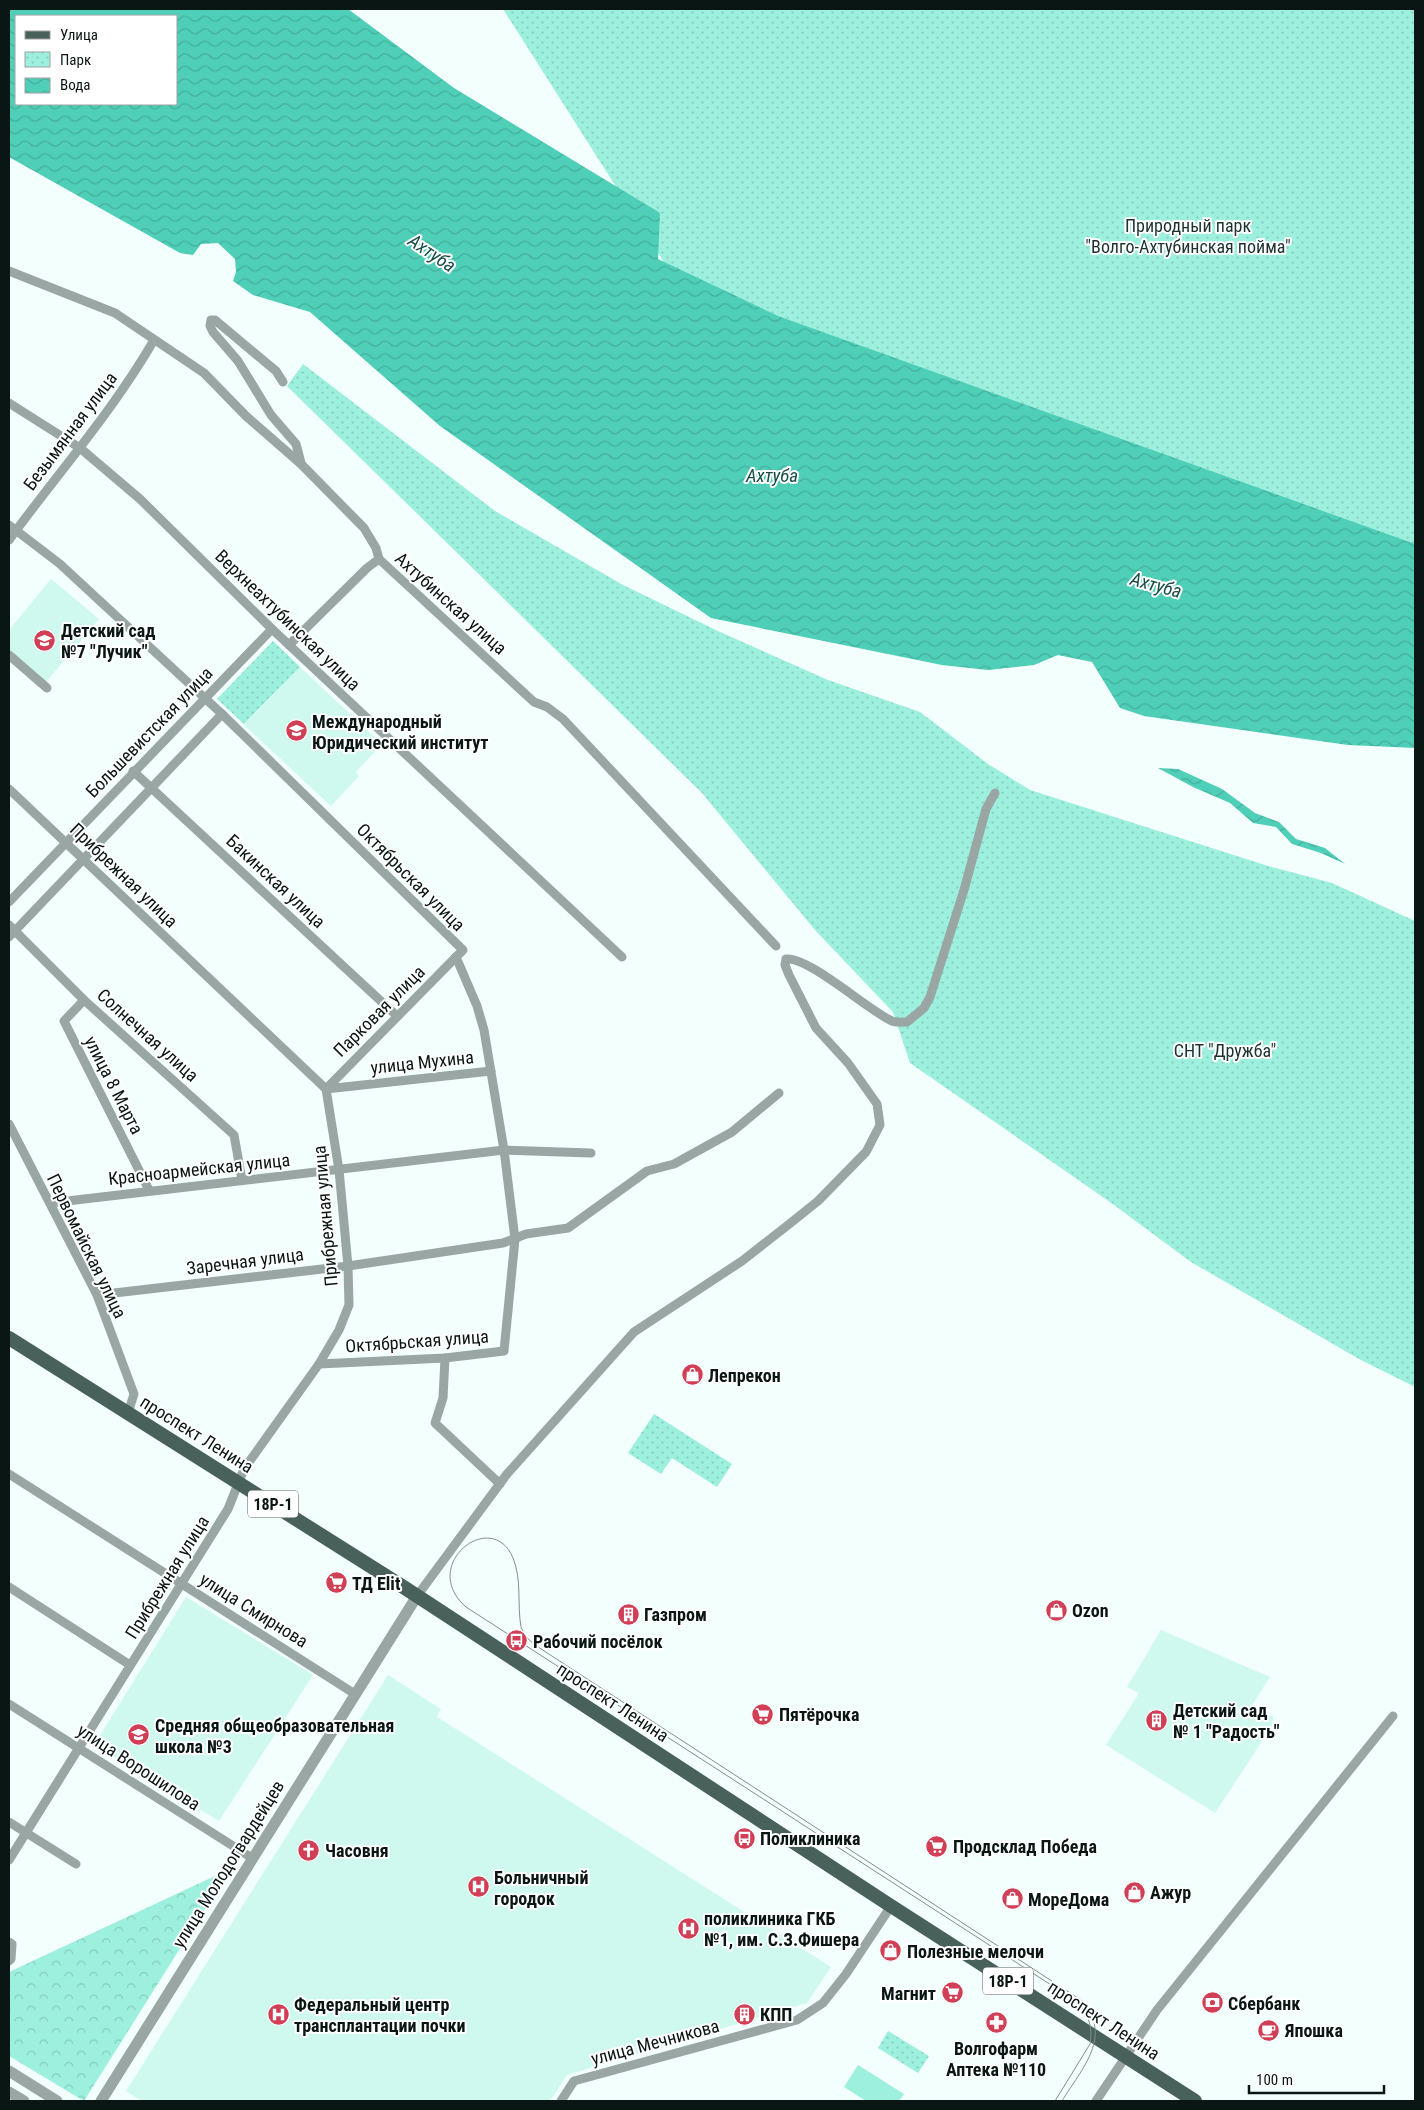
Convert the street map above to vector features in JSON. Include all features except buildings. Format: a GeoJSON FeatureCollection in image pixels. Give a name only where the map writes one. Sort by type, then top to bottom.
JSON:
{"type":"FeatureCollection","features":[{"type":"Feature","properties":{"kind":"main road","name":"проспект Ленина"},"geometry":{"type":"LineString","coordinates":[[9,1338],[417,1596],[891,1906],[1195,2101]]}},
{"type":"Feature","properties":{"kind":"street","name":"Ахтубинская улица"},"geometry":{"type":"LineString","coordinates":[[9,271],[115,313],[204,373],[246,416],[301,464],[364,528],[376,548],[379,559],[534,702],[548,707],[563,719],[776,946]]}},
{"type":"Feature","properties":{"kind":"street"},"geometry":{"type":"LineString","coordinates":[[283,382],[276,371],[215,320],[209,322],[213,332],[238,360],[271,415],[296,444],[301,464]]}},
{"type":"Feature","properties":{"kind":"street","name":"Безымянная улица"},"geometry":{"type":"LineString","coordinates":[[9,540],[13,527],[80,448],[138,368],[154,340]]}},
{"type":"Feature","properties":{"kind":"street","name":"Верхнеахтубинская улица"},"geometry":{"type":"LineString","coordinates":[[9,403],[80,448],[140,499],[272,629],[622,957]]}},
{"type":"Feature","properties":{"kind":"street","name":"Октябрьская улица"},"geometry":{"type":"LineString","coordinates":[[13,527],[60,564],[222,714],[462,950],[456,956],[477,1006],[491,1071],[504,1150],[515,1239],[504,1351],[445,1358],[319,1364]]}},
{"type":"Feature","properties":{"kind":"street"},"geometry":{"type":"LineString","coordinates":[[289,645],[360,574],[379,559]]}},
{"type":"Feature","properties":{"kind":"street","name":"Большевистская улица"},"geometry":{"type":"LineString","coordinates":[[9,902],[133,771],[272,629]]}},
{"type":"Feature","properties":{"kind":"street"},"geometry":{"type":"LineString","coordinates":[[9,655],[47,688]]}},
{"type":"Feature","properties":{"kind":"street"},"geometry":{"type":"LineString","coordinates":[[11,931],[84,859],[151,786],[222,714]]}},
{"type":"Feature","properties":{"kind":"street","name":"Бакинская улица"},"geometry":{"type":"LineString","coordinates":[[133,771],[396,1016]]}},
{"type":"Feature","properties":{"kind":"street","name":"Прибрежная улица"},"geometry":{"type":"LineString","coordinates":[[9,789],[326,1089],[339,1170],[348,1266],[349,1305],[339,1330],[319,1364],[244,1469],[228,1509],[183,1584],[9,1860]]}},
{"type":"Feature","properties":{"kind":"street","name":"улица Молодогвардейцев"},"geometry":{"type":"LineString","coordinates":[[101,2101],[417,1596],[507,1474],[634,1332],[742,1261],[818,1201],[866,1152],[880,1125],[877,1104],[848,1063],[816,1028],[789,975],[785,965],[786,959],[791,958],[801,962],[893,1022],[907,1022],[924,1008],[930,998],[964,890],[986,809],[995,793]]}},
{"type":"Feature","properties":{"kind":"street","name":"Солнечная улица"},"geometry":{"type":"LineString","coordinates":[[11,931],[84,1000],[234,1134],[242,1180]]}},
{"type":"Feature","properties":{"kind":"street","name":"Парковая улица"},"geometry":{"type":"LineString","coordinates":[[326,1089],[456,956]]}},
{"type":"Feature","properties":{"kind":"street","name":"улица 8 Марта"},"geometry":{"type":"LineString","coordinates":[[84,1000],[64,1021],[148,1190]]}},
{"type":"Feature","properties":{"kind":"street","name":"улица Мухина"},"geometry":{"type":"LineString","coordinates":[[326,1089],[491,1071]]}},
{"type":"Feature","properties":{"kind":"street","name":"Заречная улица"},"geometry":{"type":"LineString","coordinates":[[97,1295],[348,1266],[515,1239],[526,1234],[568,1228],[647,1171],[674,1164],[732,1132],[779,1093]]}},
{"type":"Feature","properties":{"kind":"street","name":"Первомайская улица"},"geometry":{"type":"LineString","coordinates":[[9,1124],[97,1295],[134,1394],[128,1413]]}},
{"type":"Feature","properties":{"kind":"street","name":"Красноармейская улица"},"geometry":{"type":"LineString","coordinates":[[50,1203],[148,1190],[504,1150],[591,1153]]}},
{"type":"Feature","properties":{"kind":"street"},"geometry":{"type":"LineString","coordinates":[[445,1358],[443,1398],[435,1423],[500,1484]]}},
{"type":"Feature","properties":{"kind":"street","name":"улица Смирнова"},"geometry":{"type":"LineString","coordinates":[[9,1474],[355,1694]]}},
{"type":"Feature","properties":{"kind":"street"},"geometry":{"type":"LineString","coordinates":[[9,1587],[130,1666]]}},
{"type":"Feature","properties":{"kind":"street","name":"улица Ворошилова"},"geometry":{"type":"LineString","coordinates":[[9,1704],[252,1858]]}},
{"type":"Feature","properties":{"kind":"street"},"geometry":{"type":"LineString","coordinates":[[1096,2101],[1125,2056],[1228,1920],[1244,1906],[1393,1716]]}},
{"type":"Feature","properties":{"kind":"street"},"geometry":{"type":"LineString","coordinates":[[9,1822],[76,1864]]}},
{"type":"Feature","properties":{"kind":"street","name":"улица Мечникова"},"geometry":{"type":"LineString","coordinates":[[561,2101],[574,2081],[797,2020],[823,2003],[846,1974],[891,1906]]}},
{"type":"Feature","properties":{"kind":"street"},"geometry":{"type":"LineString","coordinates":[[9,1942],[12,1944],[10,1960]]}},
{"type":"Feature","properties":{"kind":"street"},"geometry":{"type":"LineString","coordinates":[[9,2071],[56,2101]]}},
{"type":"Feature","properties":{"kind":"street"},"geometry":{"type":"LineString","coordinates":[[9,2092],[24,2101]]}},
{"type":"Feature","properties":{"kind":"shaded area","name":"Детский сад №7 \"Лучик\""},"geometry":{"type":"Polygon","coordinates":[[[51,579],[99,619],[46,682],[9,651],[9,630],[51,579]]]}},
{"type":"Feature","properties":{"kind":"shaded area"},"geometry":{"type":"Polygon","coordinates":[[[300,667],[382,744],[356,772],[359,776],[331,806],[244,725],[300,667]]]}},
{"type":"Feature","properties":{"kind":"shaded area"},"geometry":{"type":"Polygon","coordinates":[[[186,1597],[313,1675],[219,1821],[94,1745],[186,1597]]]}},
{"type":"Feature","properties":{"kind":"shaded area"},"geometry":{"type":"Polygon","coordinates":[[[1161,1630],[1270,1677],[1252,1705],[1273,1717],[1272,1726],[1215,1813],[1106,1745],[1139,1693],[1127,1687],[1161,1630]]]}},
{"type":"Feature","properties":{"kind":"shaded area","name":"Больничный городок"},"geometry":{"type":"Polygon","coordinates":[[[388,1675],[441,1709],[437,1717],[831,1967],[807,2003],[567,2075],[550,2101],[142,2101],[126,2091],[388,1675]]]}},
{"type":"Feature","properties":{"kind":"green space","name":"Природный парк \"Волго-Ахтубинская пойма\""},"geometry":{"type":"Polygon","coordinates":[[[503,9],[1415,9],[1415,556],[686,297],[503,9]]]}},
{"type":"Feature","properties":{"kind":"green space","name":"СНТ \"Дружба\""},"geometry":{"type":"Polygon","coordinates":[[[303,364],[495,511],[623,585],[720,632],[828,680],[920,712],[988,764],[1030,790],[1268,866],[1332,883],[1415,921],[1415,1387],[1359,1359],[1191,1262],[1110,1202],[910,1063],[893,1012],[815,930],[702,793],[287,386],[303,364]]]}},
{"type":"Feature","properties":{"kind":"green space"},"geometry":{"type":"Polygon","coordinates":[[[273,641],[300,667],[244,724],[217,699],[273,641]]]}},
{"type":"Feature","properties":{"kind":"green space"},"geometry":{"type":"Polygon","coordinates":[[[654,1414],[732,1464],[717,1487],[672,1458],[661,1474],[628,1453],[654,1414]]]}},
{"type":"Feature","properties":{"kind":"green space"},"geometry":{"type":"Polygon","coordinates":[[[230,1869],[84,2101],[9,2056],[9,1972],[230,1869]]]}},
{"type":"Feature","properties":{"kind":"green space"},"geometry":{"type":"Polygon","coordinates":[[[888,2031],[929,2056],[918,2073],[878,2048],[888,2031]]]}},
{"type":"Feature","properties":{"kind":"green space"},"geometry":{"type":"Polygon","coordinates":[[[858,2065],[904,2094],[899,2101],[866,2101],[844,2087],[858,2065]]]}},
{"type":"Feature","properties":{"kind":"water","name":"Ахтуба"},"geometry":{"type":"Polygon","coordinates":[[[9,9],[348,9],[454,88],[660,213],[658,259],[778,316],[1415,544],[1415,748],[1348,745],[1144,716],[1120,708],[1092,662],[1058,655],[1034,665],[988,670],[942,665],[711,618],[440,426],[310,312],[253,295],[233,281],[236,272],[235,259],[218,243],[201,244],[193,255],[180,253],[9,157],[9,9]]]}},
{"type":"Feature","properties":{"kind":"water"},"geometry":{"type":"Polygon","coordinates":[[[1158,768],[1178,769],[1222,789],[1255,813],[1279,822],[1296,839],[1325,848],[1345,864],[1321,853],[1292,844],[1276,827],[1253,823],[1230,803],[1193,787],[1158,768]]]}},
{"type":"Feature","properties":{"kind":"tram line"},"geometry":{"type":"LineString","coordinates":[[1055,2101],[1090,2044],[1091,2033],[1089,2023],[1079,2003],[466,1607],[453,1591],[450,1574],[454,1560],[464,1548],[476,1540],[490,1538],[503,1544],[516,1566],[521,1627],[525,1636],[535,1645],[1081,2000],[1090,2013],[1095,2026],[1095,2039],[1086,2064],[1062,2101]]}},
{"type":"Feature","properties":{"kind":"place","name":"Детский сад №7 \"Лучик\""},"geometry":{"type":"Point","coordinates":[45,640]}},
{"type":"Feature","properties":{"kind":"place","name":"Международный Юридический институт"},"geometry":{"type":"Point","coordinates":[296,731]}},
{"type":"Feature","properties":{"kind":"place","name":"Лепрекон"},"geometry":{"type":"Point","coordinates":[692,1375]}},
{"type":"Feature","properties":{"kind":"place","name":"ТД Elit"},"geometry":{"type":"Point","coordinates":[336,1583]}},
{"type":"Feature","properties":{"kind":"place","name":"Ozon"},"geometry":{"type":"Point","coordinates":[1056,1610]}},
{"type":"Feature","properties":{"kind":"place","name":"Газпром"},"geometry":{"type":"Point","coordinates":[628,1614]}},
{"type":"Feature","properties":{"kind":"place","name":"Рабочий посёлок"},"geometry":{"type":"Point","coordinates":[517,1641]}},
{"type":"Feature","properties":{"kind":"place","name":"Пятёрочка"},"geometry":{"type":"Point","coordinates":[763,1714]}},
{"type":"Feature","properties":{"kind":"place","name":"Детский сад № 1 \"Радость\""},"geometry":{"type":"Point","coordinates":[1157,1720]}},
{"type":"Feature","properties":{"kind":"place","name":"Средняя общеобразовательная школа №3"},"geometry":{"type":"Point","coordinates":[139,1735]}},
{"type":"Feature","properties":{"kind":"place","name":"Поликлиника"},"geometry":{"type":"Point","coordinates":[744,1838]}},
{"type":"Feature","properties":{"kind":"place","name":"Продсклад Победа"},"geometry":{"type":"Point","coordinates":[937,1846]}},
{"type":"Feature","properties":{"kind":"place","name":"Часовня"},"geometry":{"type":"Point","coordinates":[309,1850]}},
{"type":"Feature","properties":{"kind":"place","name":"Больничный городок"},"geometry":{"type":"Point","coordinates":[478,1887]}},
{"type":"Feature","properties":{"kind":"place","name":"Ажур"},"geometry":{"type":"Point","coordinates":[1134,1892]}},
{"type":"Feature","properties":{"kind":"place","name":"МореДома"},"geometry":{"type":"Point","coordinates":[1012,1899]}},
{"type":"Feature","properties":{"kind":"place","name":"поликлиника ГКБ №1, им. С.З.Фишера"},"geometry":{"type":"Point","coordinates":[688,1928]}},
{"type":"Feature","properties":{"kind":"place","name":"Полезные мелочи"},"geometry":{"type":"Point","coordinates":[891,1951]}},
{"type":"Feature","properties":{"kind":"place","name":"Магнит"},"geometry":{"type":"Point","coordinates":[952,1993]}},
{"type":"Feature","properties":{"kind":"place","name":"Сбербанк"},"geometry":{"type":"Point","coordinates":[1212,2003]}},
{"type":"Feature","properties":{"kind":"place","name":"Федеральный центр трансплантации почки"},"geometry":{"type":"Point","coordinates":[278,2014]}},
{"type":"Feature","properties":{"kind":"place","name":"КПП"},"geometry":{"type":"Point","coordinates":[744,2014]}},
{"type":"Feature","properties":{"kind":"place","name":"Волгофарм Аптека №110"},"geometry":{"type":"Point","coordinates":[996,2023]}},
{"type":"Feature","properties":{"kind":"place","name":"Япошка"},"geometry":{"type":"Point","coordinates":[1269,2030]}}]}
